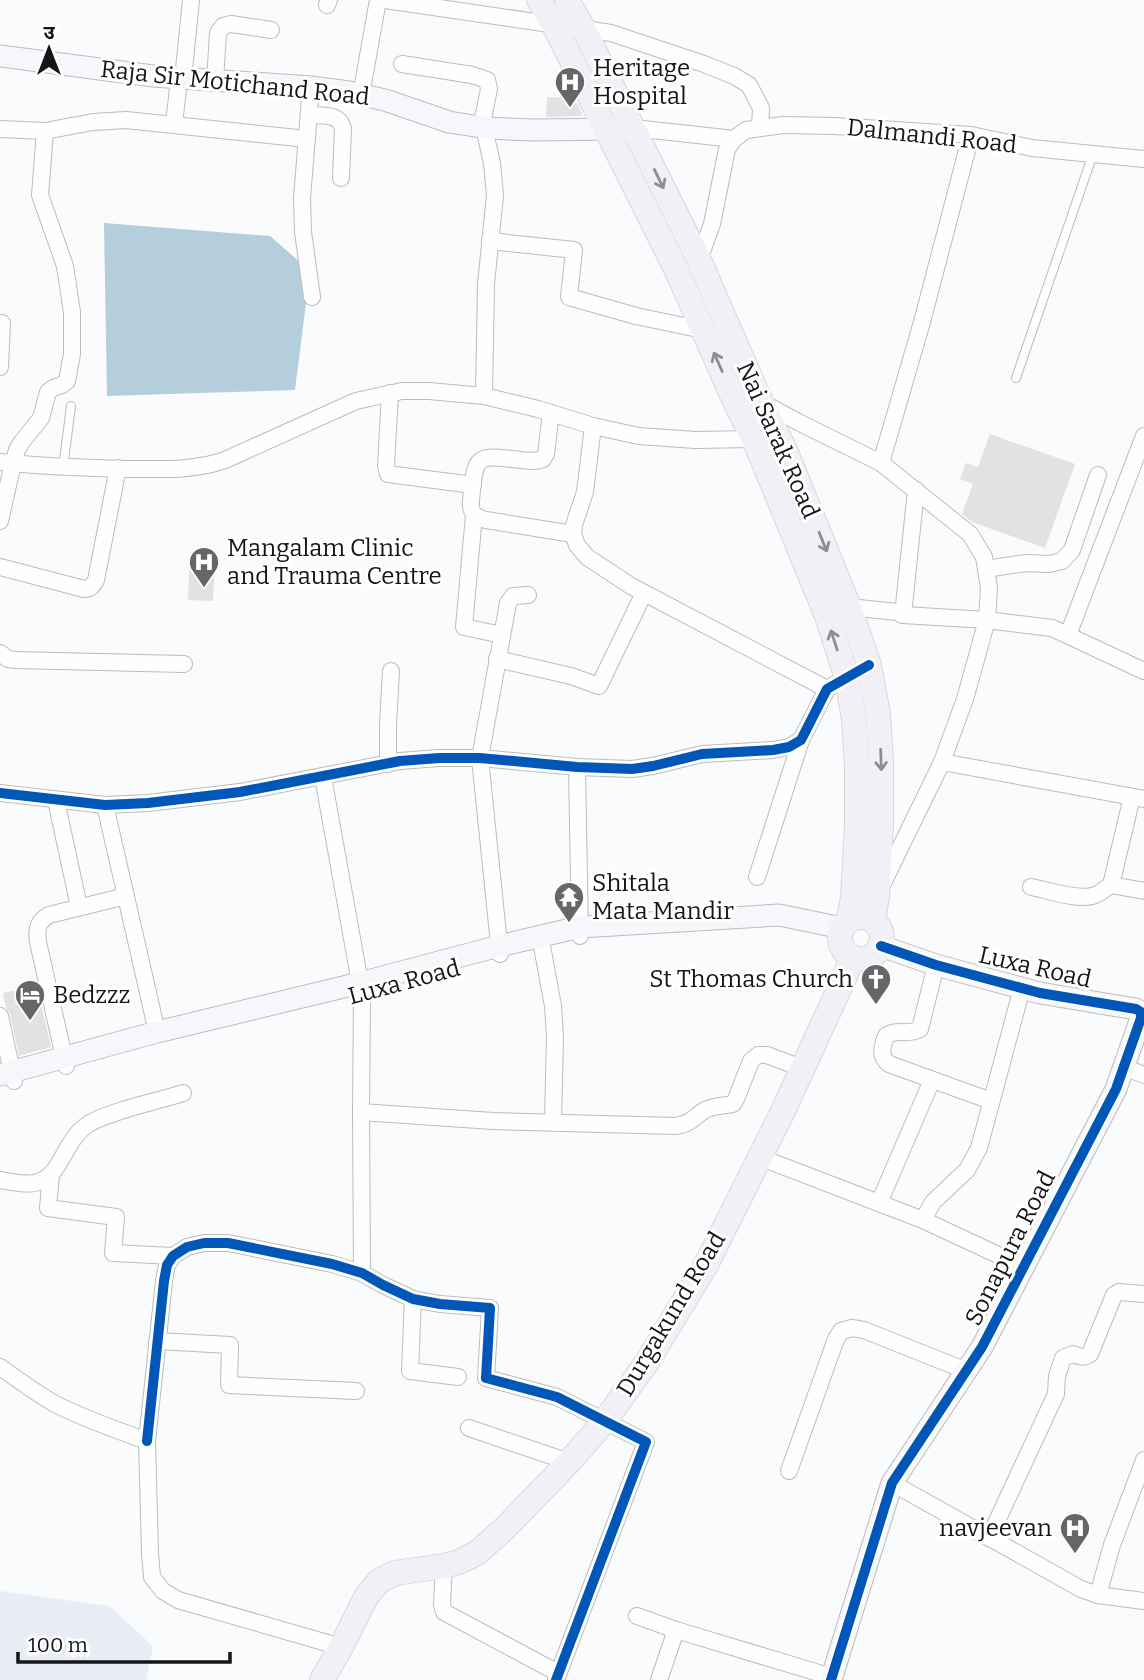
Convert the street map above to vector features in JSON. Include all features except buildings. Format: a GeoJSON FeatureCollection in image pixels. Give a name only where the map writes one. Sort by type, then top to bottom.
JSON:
{"type":"FeatureCollection","features":[{"type":"Feature","properties":{"kind":"main road","name":"Nai Sarak Road"},"geometry":{"type":"LineString","coordinates":[[539,0],[677,271],[754,439],[827,617],[837,683],[854,719],[857,765],[857,921]]}},
{"type":"Feature","properties":{"kind":"main road","name":"Nai Sarak Road"},"geometry":{"type":"LineString","coordinates":[[567,0],[699,260],[785,450],[849,607],[869,665],[878,714],[881,826],[857,921]]}},
{"type":"Feature","properties":{"kind":"main road"},"geometry":{"type":"LineString","coordinates":[[857,921],[859,959],[872,956],[881,946]]}},
{"type":"Feature","properties":{"kind":"main road","name":"Durgakund Road"},"geometry":{"type":"LineString","coordinates":[[322,1680],[366,1597],[379,1581],[395,1573],[459,1562],[477,1553],[569,1462],[604,1422],[647,1362],[706,1265],[783,1111],[845,976],[857,921]]}},
{"type":"Feature","properties":{"kind":"street"},"geometry":{"type":"LineString","coordinates":[[174,124],[191,0]]}},
{"type":"Feature","properties":{"kind":"street"},"geometry":{"type":"LineString","coordinates":[[361,95],[378,0]]}},
{"type":"Feature","properties":{"kind":"street"},"geometry":{"type":"LineString","coordinates":[[385,0],[611,33],[734,76],[749,85],[761,108],[760,128]]}},
{"type":"Feature","properties":{"kind":"street"},"geometry":{"type":"LineString","coordinates":[[215,81],[218,33],[223,26],[231,24],[271,30]]}},
{"type":"Feature","properties":{"kind":"street","name":"Raja Sir Motichand Road"},"geometry":{"type":"LineString","coordinates":[[0,56],[181,79],[312,87],[385,100],[449,122],[483,128],[634,128]]}},
{"type":"Feature","properties":{"kind":"street"},"geometry":{"type":"LineString","coordinates":[[402,64],[472,75],[487,80],[489,89],[483,128],[492,163],[494,188],[484,314],[484,396]]}},
{"type":"Feature","properties":{"kind":"street"},"geometry":{"type":"LineString","coordinates":[[312,87],[302,215],[312,297]]}},
{"type":"Feature","properties":{"kind":"street"},"geometry":{"type":"LineString","coordinates":[[309,115],[334,117],[342,122],[341,178]]}},
{"type":"Feature","properties":{"kind":"street"},"geometry":{"type":"LineString","coordinates":[[0,129],[45,131],[110,120],[140,120],[307,139]]}},
{"type":"Feature","properties":{"kind":"street","name":"Dalmandi Road"},"geometry":{"type":"LineString","coordinates":[[731,144],[746,130],[783,125],[835,125],[971,135],[1032,148],[1144,159]]}},
{"type":"Feature","properties":{"kind":"street"},"geometry":{"type":"LineString","coordinates":[[634,128],[731,144],[712,224],[699,260]]}},
{"type":"Feature","properties":{"kind":"street"},"geometry":{"type":"LineString","coordinates":[[0,522],[6,463],[41,418],[48,392],[67,381],[72,354],[72,312],[65,266],[40,195],[45,131]]}},
{"type":"Feature","properties":{"kind":"street"},"geometry":{"type":"LineString","coordinates":[[881,463],[922,322],[971,135]]}},
{"type":"Feature","properties":{"kind":"street"},"geometry":{"type":"LineString","coordinates":[[490,241],[574,250],[569,297],[636,316],[703,330]]}},
{"type":"Feature","properties":{"kind":"street"},"geometry":{"type":"LineString","coordinates":[[0,367],[2,323]]}},
{"type":"Feature","properties":{"kind":"street"},"geometry":{"type":"LineString","coordinates":[[6,463],[64,468],[183,469],[208,466],[356,401],[402,391],[484,396],[639,436],[695,440],[754,439]]}},
{"type":"Feature","properties":{"kind":"street"},"geometry":{"type":"LineString","coordinates":[[390,393],[386,466],[388,474],[473,485]]}},
{"type":"Feature","properties":{"kind":"street"},"geometry":{"type":"LineString","coordinates":[[528,595],[513,596],[508,603],[481,758],[499,951],[580,932],[779,915],[857,921],[942,761],[965,699],[987,620],[989,588],[984,557],[970,534],[881,463],[761,402],[736,404]]}},
{"type":"Feature","properties":{"kind":"street"},"geometry":{"type":"LineString","coordinates":[[502,635],[464,627],[474,515],[470,504],[476,464],[489,457],[534,462],[544,459],[551,413]]}},
{"type":"Feature","properties":{"kind":"street"},"geometry":{"type":"LineString","coordinates":[[593,426],[584,492],[573,534],[577,545],[587,557],[644,593],[837,683]]}},
{"type":"Feature","properties":{"kind":"street"},"geometry":{"type":"LineString","coordinates":[[1068,635],[1144,436]]}},
{"type":"Feature","properties":{"kind":"street"},"geometry":{"type":"LineString","coordinates":[[0,567],[84,589],[93,585],[117,468]]}},
{"type":"Feature","properties":{"kind":"street"},"geometry":{"type":"LineString","coordinates":[[986,569],[1062,561],[1072,550],[1098,475]]}},
{"type":"Feature","properties":{"kind":"street"},"geometry":{"type":"LineString","coordinates":[[904,615],[916,490]]}},
{"type":"Feature","properties":{"kind":"street"},"geometry":{"type":"LineString","coordinates":[[474,515],[486,520],[573,534]]}},
{"type":"Feature","properties":{"kind":"street"},"geometry":{"type":"LineString","coordinates":[[497,659],[571,676],[599,686],[644,593]]}},
{"type":"Feature","properties":{"kind":"street"},"geometry":{"type":"LineString","coordinates":[[849,607],[904,615],[987,620],[1052,628],[1144,671]]}},
{"type":"Feature","properties":{"kind":"street"},"geometry":{"type":"LineString","coordinates":[[0,653],[15,660],[184,664]]}},
{"type":"Feature","properties":{"kind":"street"},"geometry":{"type":"LineString","coordinates":[[757,877],[801,740],[837,683],[869,665]]}},
{"type":"Feature","properties":{"kind":"street"},"geometry":{"type":"LineString","coordinates":[[388,764],[391,671]]}},
{"type":"Feature","properties":{"kind":"street"},"geometry":{"type":"LineString","coordinates":[[0,793],[105,804],[148,803],[240,792],[400,761],[481,758],[632,769],[702,754],[773,750],[789,747],[801,740]]}},
{"type":"Feature","properties":{"kind":"street"},"geometry":{"type":"LineString","coordinates":[[942,761],[1138,798],[1111,885]]}},
{"type":"Feature","properties":{"kind":"street"},"geometry":{"type":"LineString","coordinates":[[577,767],[580,932]]}},
{"type":"Feature","properties":{"kind":"street"},"geometry":{"type":"LineString","coordinates":[[323,776],[361,988],[362,1273]]}},
{"type":"Feature","properties":{"kind":"street"},"geometry":{"type":"LineString","coordinates":[[56,800],[79,907]]}},
{"type":"Feature","properties":{"kind":"street"},"geometry":{"type":"LineString","coordinates":[[105,804],[157,1032]]}},
{"type":"Feature","properties":{"kind":"street"},"geometry":{"type":"LineString","coordinates":[[1031,887],[1080,897],[1090,897],[1111,885],[1144,891]]}},
{"type":"Feature","properties":{"kind":"street"},"geometry":{"type":"LineString","coordinates":[[126,896],[49,915],[38,925],[37,933],[65,1062],[157,1032],[361,988]]}},
{"type":"Feature","properties":{"kind":"street","name":"Luxa Road"},"geometry":{"type":"LineString","coordinates":[[7,1078],[499,951],[542,946],[580,932],[772,925],[815,933],[857,921]]}},
{"type":"Feature","properties":{"kind":"street"},"geometry":{"type":"LineString","coordinates":[[542,946],[553,1006],[555,1037],[553,1122]]}},
{"type":"Feature","properties":{"kind":"street","name":"Luxa Road"},"geometry":{"type":"LineString","coordinates":[[881,946],[936,965],[1040,993],[1142,1010]]}},
{"type":"Feature","properties":{"kind":"street"},"geometry":{"type":"LineString","coordinates":[[936,965],[920,1029],[914,1033],[891,1032],[886,1036],[882,1054],[884,1060],[889,1065],[991,1101]]}},
{"type":"Feature","properties":{"kind":"street"},"geometry":{"type":"LineString","coordinates":[[923,1220],[933,1202],[967,1170],[979,1148],[1022,988]]}},
{"type":"Feature","properties":{"kind":"street","name":"Sonapura Road"},"geometry":{"type":"LineString","coordinates":[[832,1678],[892,1483],[982,1347],[1116,1089],[1134,1071],[1142,1010]]}},
{"type":"Feature","properties":{"kind":"street"},"geometry":{"type":"LineString","coordinates":[[0,1016],[7,1078]]}},
{"type":"Feature","properties":{"kind":"street"},"geometry":{"type":"LineString","coordinates":[[361,1112],[494,1121],[676,1126],[688,1124],[704,1111],[733,1104],[751,1061],[758,1055],[767,1055],[801,1068]]}},
{"type":"Feature","properties":{"kind":"street"},"geometry":{"type":"LineString","coordinates":[[879,1203],[932,1080]]}},
{"type":"Feature","properties":{"kind":"street"},"geometry":{"type":"LineString","coordinates":[[0,1180],[24,1183],[41,1181],[51,1174],[78,1132],[89,1124],[183,1093]]}},
{"type":"Feature","properties":{"kind":"street"},"geometry":{"type":"LineString","coordinates":[[760,1157],[923,1220],[1024,1267]]}},
{"type":"Feature","properties":{"kind":"street"},"geometry":{"type":"LineString","coordinates":[[51,1174],[48,1208],[116,1217],[113,1253],[173,1255]]}},
{"type":"Feature","properties":{"kind":"street"},"geometry":{"type":"LineString","coordinates":[[341,1647],[178,1600],[163,1591],[152,1577],[147,1441],[164,1281],[167,1265],[173,1255],[204,1242],[228,1243],[332,1264],[362,1273],[413,1299],[490,1308],[486,1378],[557,1397],[646,1442],[557,1677],[444,1612],[444,1566]]}},
{"type":"Feature","properties":{"kind":"street"},"geometry":{"type":"LineString","coordinates":[[989,1538],[1056,1394],[1057,1376],[1063,1358],[1073,1354],[1080,1357],[1090,1354],[1114,1295],[1119,1292],[1144,1294]]}},
{"type":"Feature","properties":{"kind":"street"},"geometry":{"type":"LineString","coordinates":[[413,1299],[410,1371],[458,1377]]}},
{"type":"Feature","properties":{"kind":"street"},"geometry":{"type":"LineString","coordinates":[[789,1471],[841,1331],[852,1328],[864,1330],[967,1371]]}},
{"type":"Feature","properties":{"kind":"street"},"geometry":{"type":"LineString","coordinates":[[157,1341],[230,1345],[229,1385],[356,1391]]}},
{"type":"Feature","properties":{"kind":"street"},"geometry":{"type":"LineString","coordinates":[[0,1367],[57,1405],[147,1441]]}},
{"type":"Feature","properties":{"kind":"street"},"geometry":{"type":"LineString","coordinates":[[469,1429],[569,1462]]}},
{"type":"Feature","properties":{"kind":"street"},"geometry":{"type":"LineString","coordinates":[[1098,1595],[1112,1545],[1144,1460]]}},
{"type":"Feature","properties":{"kind":"street"},"geometry":{"type":"LineString","coordinates":[[892,1483],[1066,1582],[1098,1595],[1144,1601]]}},
{"type":"Feature","properties":{"kind":"street"},"geometry":{"type":"LineString","coordinates":[[637,1616],[832,1678]]}},
{"type":"Feature","properties":{"kind":"street"},"geometry":{"type":"LineString","coordinates":[[659,1680],[676,1630]]}},
{"type":"Feature","properties":{"kind":"lane"},"geometry":{"type":"LineString","coordinates":[[1016,378],[1093,154]]}},
{"type":"Feature","properties":{"kind":"lane"},"geometry":{"type":"LineString","coordinates":[[64,468],[71,406]]}},
{"type":"Feature","properties":{"kind":"shaded area"},"geometry":{"type":"Polygon","coordinates":[[[0,1591],[109,1606],[153,1646],[146,1680],[0,1680],[0,1591]]]}},
{"type":"Feature","properties":{"kind":"water"},"geometry":{"type":"Polygon","coordinates":[[[104,223],[270,236],[310,271],[295,390],[107,396],[104,223]]]}},
{"type":"Feature","properties":{"kind":"cycle path"},"geometry":{"type":"LineString","coordinates":[[0,793],[105,805],[148,803],[240,792],[400,761],[480,758],[632,769],[702,754],[773,750],[789,747],[801,740],[827,689],[869,665]]}},
{"type":"Feature","properties":{"kind":"cycle path"},"geometry":{"type":"LineString","coordinates":[[831,1680],[892,1483],[982,1347],[1116,1089],[1141,1018],[1141,1012],[1136,1009],[1040,993],[936,965],[881,946]]}},
{"type":"Feature","properties":{"kind":"cycle path"},"geometry":{"type":"LineString","coordinates":[[147,1441],[167,1265],[173,1256],[187,1247],[204,1243],[228,1243],[332,1264],[362,1273],[413,1299],[490,1308],[486,1378],[557,1397],[646,1442],[556,1680]]}},
{"type":"Feature","properties":{"kind":"place","name":"Heritage Hospital"},"geometry":{"type":"Point","coordinates":[570,109]}},
{"type":"Feature","properties":{"kind":"place","name":"Mangalam Clinic and Trauma Centre"},"geometry":{"type":"Point","coordinates":[204,589]}},
{"type":"Feature","properties":{"kind":"place","name":"Shitala Mata Mandir"},"geometry":{"type":"Point","coordinates":[569,924]}},
{"type":"Feature","properties":{"kind":"place","name":"St Thomas Church"},"geometry":{"type":"Point","coordinates":[876,1006]}},
{"type":"Feature","properties":{"kind":"place","name":"Bedzzz"},"geometry":{"type":"Point","coordinates":[30,1022]}},
{"type":"Feature","properties":{"kind":"place","name":"navjeevan"},"geometry":{"type":"Point","coordinates":[1075,1555]}}]}
